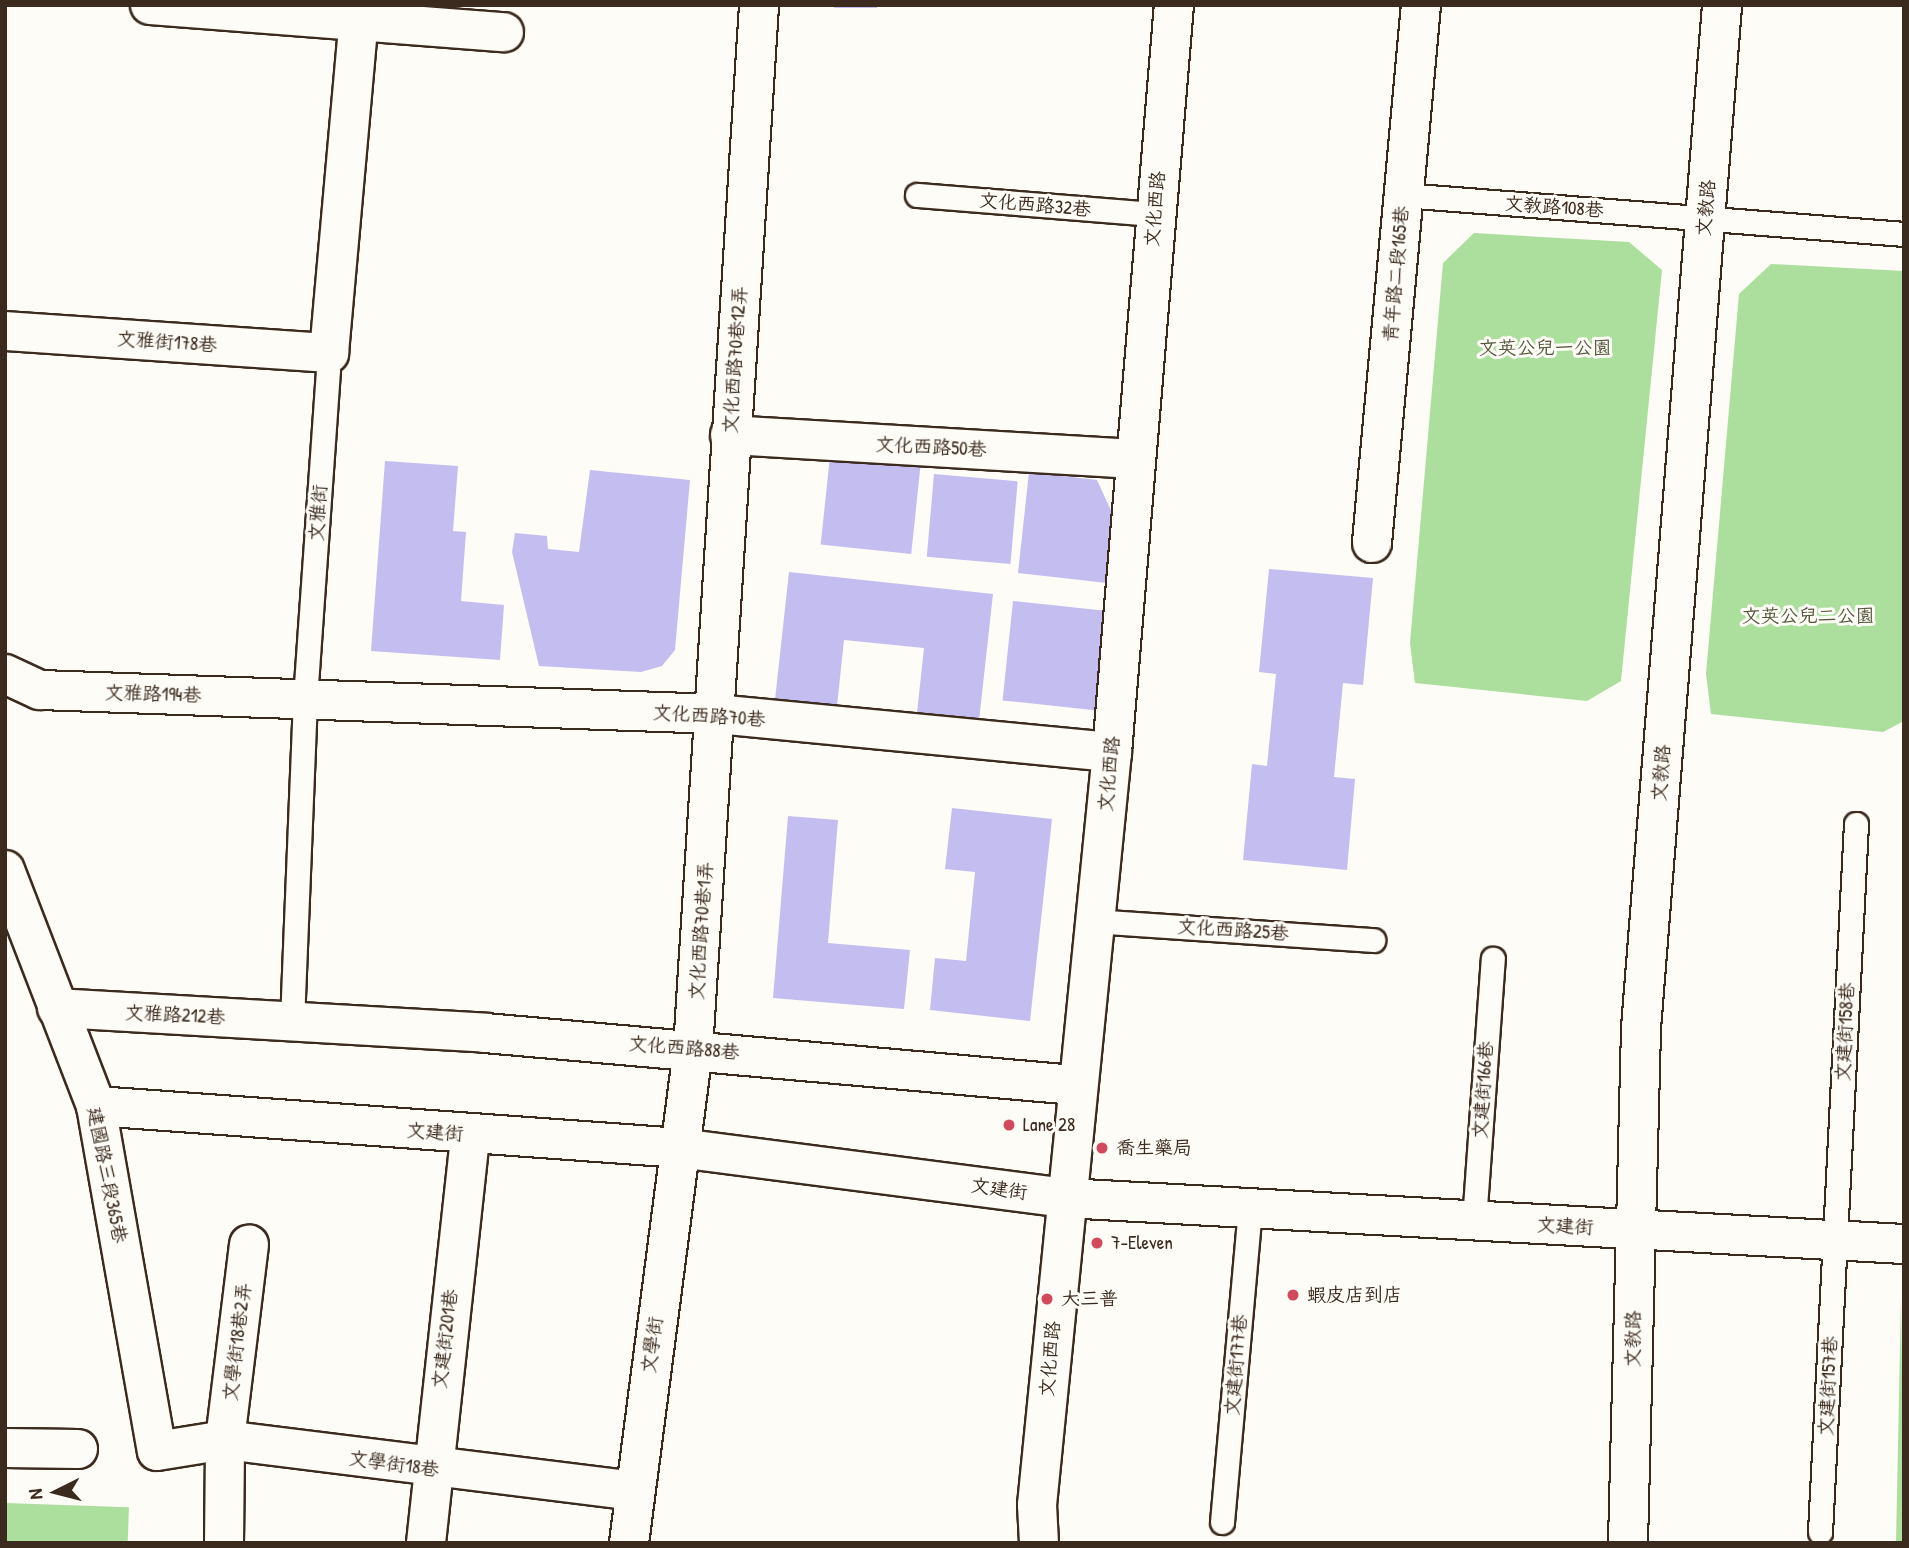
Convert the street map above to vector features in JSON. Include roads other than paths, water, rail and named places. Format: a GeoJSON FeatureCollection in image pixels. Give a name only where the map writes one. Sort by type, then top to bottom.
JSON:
{"type":"FeatureCollection","features":[{"type":"Feature","properties":{"kind":"street"},"geometry":{"type":"LineString","coordinates":[[150,5],[359,13],[504,32]]}},
{"type":"Feature","properties":{"kind":"street","name":"文化西路70巷12弄"},"geometry":{"type":"LineString","coordinates":[[716,714],[730,435],[759,5]]}},
{"type":"Feature","properties":{"kind":"street","name":"文化西路"},"geometry":{"type":"LineString","coordinates":[[1039,1543],[1065,1198],[1112,752],[1132,459],[1174,5]]}},
{"type":"Feature","properties":{"kind":"street","name":"青年路二段165巷"},"geometry":{"type":"LineString","coordinates":[[1372,542],[1421,5]]}},
{"type":"Feature","properties":{"kind":"street","name":"文教路"},"geometry":{"type":"LineString","coordinates":[[1628,1543],[1641,1028],[1722,5]]}},
{"type":"Feature","properties":{"kind":"street","name":"文雅街"},"geometry":{"type":"LineString","coordinates":[[329,354],[359,13]]}},
{"type":"Feature","properties":{"kind":"street","name":"文雅街178巷"},"geometry":{"type":"LineString","coordinates":[[5,331],[329,354]]}},
{"type":"Feature","properties":{"kind":"street","name":"文化西路50巷"},"geometry":{"type":"LineString","coordinates":[[730,435],[1132,459]]}},
{"type":"Feature","properties":{"kind":"street","name":"文雅路194巷"},"geometry":{"type":"LineString","coordinates":[[5,674],[40,690],[305,699]]}},
{"type":"Feature","properties":{"kind":"street","name":"文化西路70巷"},"geometry":{"type":"LineString","coordinates":[[305,699],[716,714],[1112,752]]}},
{"type":"Feature","properties":{"kind":"street","name":"文化西路70巷1弄"},"geometry":{"type":"LineString","coordinates":[[680,1148],[693,1049],[716,714]]}},
{"type":"Feature","properties":{"kind":"street","name":"建國路三段365巷"},"geometry":{"type":"LineString","coordinates":[[5,870],[96,1107],[157,1451]]}},
{"type":"Feature","properties":{"kind":"street","name":"文雅路212巷"},"geometry":{"type":"LineString","coordinates":[[57,1008],[292,1022]]}},
{"type":"Feature","properties":{"kind":"street","name":"文化西路88巷"},"geometry":{"type":"LineString","coordinates":[[292,1022],[693,1049],[1075,1085]]}},
{"type":"Feature","properties":{"kind":"street","name":"文建街"},"geometry":{"type":"LineString","coordinates":[[96,1107],[680,1148],[1065,1198],[1904,1244]]}},
{"type":"Feature","properties":{"kind":"street","name":"文建街201巷"},"geometry":{"type":"LineString","coordinates":[[426,1543],[429,1470],[470,1135]]}},
{"type":"Feature","properties":{"kind":"street","name":"文學街"},"geometry":{"type":"LineString","coordinates":[[629,1543],[632,1491],[680,1148]]}},
{"type":"Feature","properties":{"kind":"street","name":"文學街18巷2弄"},"geometry":{"type":"LineString","coordinates":[[224,1543],[225,1440],[249,1244]]}},
{"type":"Feature","properties":{"kind":"street","name":"文學街18巷"},"geometry":{"type":"LineString","coordinates":[[157,1451],[225,1440],[429,1470],[632,1491]]}},
{"type":"Feature","properties":{"kind":"street"},"geometry":{"type":"LineString","coordinates":[[5,1448],[78,1449]]}},
{"type":"Feature","properties":{"kind":"lane","name":"文化西路32巷"},"geometry":{"type":"LineString","coordinates":[[917,195],[1154,214]]}},
{"type":"Feature","properties":{"kind":"lane","name":"文教路108巷"},"geometry":{"type":"LineString","coordinates":[[1404,195],[1904,234]]}},
{"type":"Feature","properties":{"kind":"lane","name":"文雅街"},"geometry":{"type":"LineString","coordinates":[[292,1022],[305,699],[329,354]]}},
{"type":"Feature","properties":{"kind":"lane","name":"文建街158巷"},"geometry":{"type":"LineString","coordinates":[[1835,1241],[1856,824]]}},
{"type":"Feature","properties":{"kind":"lane","name":"文化西路25巷"},"geometry":{"type":"LineString","coordinates":[[1093,921],[1373,940]]}},
{"type":"Feature","properties":{"kind":"lane","name":"文建街166巷"},"geometry":{"type":"LineString","coordinates":[[1474,1221],[1493,959]]}},
{"type":"Feature","properties":{"kind":"lane","name":"文建街177巷"},"geometry":{"type":"LineString","coordinates":[[1222,1522],[1250,1208]]}},
{"type":"Feature","properties":{"kind":"lane","name":"文建街157巷"},"geometry":{"type":"LineString","coordinates":[[1820,1532],[1835,1241]]}},
{"type":"Feature","properties":{"kind":"place","name":"Lane 28"},"geometry":{"type":"Point","coordinates":[1009,1125]}},
{"type":"Feature","properties":{"kind":"place","name":"喬生藥局"},"geometry":{"type":"Point","coordinates":[1102,1148]}},
{"type":"Feature","properties":{"kind":"place","name":"7-Eleven"},"geometry":{"type":"Point","coordinates":[1097,1243]}},
{"type":"Feature","properties":{"kind":"place","name":"蝦皮店到店"},"geometry":{"type":"Point","coordinates":[1293,1295]}},
{"type":"Feature","properties":{"kind":"place","name":"大三普"},"geometry":{"type":"Point","coordinates":[1047,1299]}},
{"type":"Feature","properties":{"kind":"park label","name":"文英公兒一公園"},"geometry":{"type":"Point","coordinates":[1545,348]}},
{"type":"Feature","properties":{"kind":"park label","name":"文英公兒二公園"},"geometry":{"type":"Point","coordinates":[1808,616]}}]}
